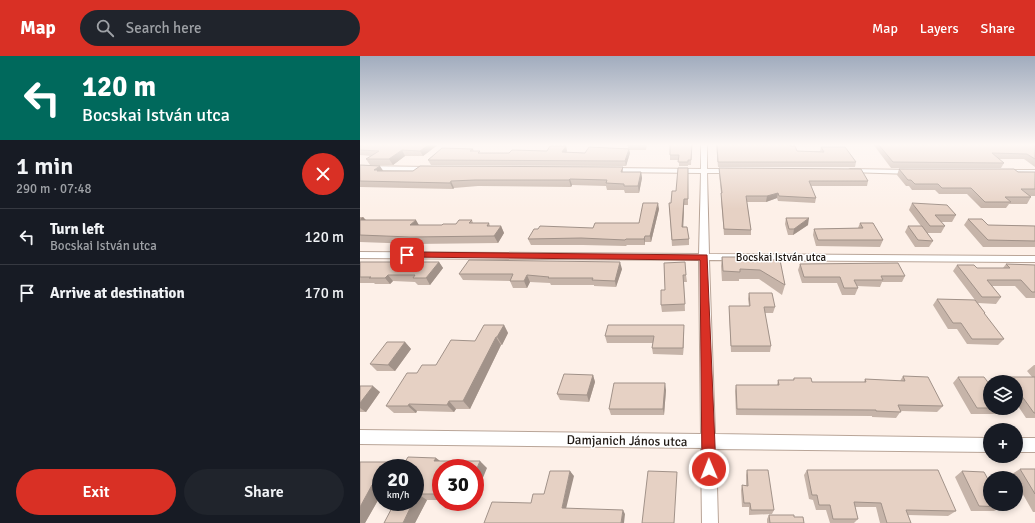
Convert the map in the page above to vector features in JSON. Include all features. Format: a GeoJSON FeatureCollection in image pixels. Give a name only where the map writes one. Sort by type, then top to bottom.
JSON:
{"type":"FeatureCollection","features":[{"type":"Feature","properties":{"kind":"street"},"geometry":{"type":"LineString","coordinates":[[705,166],[704,257],[710,523]]}},
{"type":"Feature","properties":{"kind":"street"},"geometry":{"type":"LineString","coordinates":[[360,168],[438,169]]}},
{"type":"Feature","properties":{"kind":"street"},"geometry":{"type":"LineString","coordinates":[[603,170],[736,171]]}},
{"type":"Feature","properties":{"kind":"street"},"geometry":{"type":"LineString","coordinates":[[846,171],[917,172]]}},
{"type":"Feature","properties":{"kind":"street"},"geometry":{"type":"LineString","coordinates":[[996,172],[1035,172]]}},
{"type":"Feature","properties":{"kind":"street","name":"Bocskai István utca"},"geometry":{"type":"LineString","coordinates":[[360,255],[1035,259]]}},
{"type":"Feature","properties":{"kind":"street","name":"Damjanich János utca"},"geometry":{"type":"LineString","coordinates":[[360,437],[983,445]]}},
{"type":"Feature","properties":{"kind":"street"},"geometry":{"type":"LineString","coordinates":[[1023,445],[1035,445]]}},
{"type":"Feature","properties":{"kind":"building"},"geometry":{"type":"Polygon","coordinates":[[[360,166],[380,166],[374,170],[378,170],[377,171],[413,171],[420,166],[623,167],[621,172],[641,172],[638,186],[624,186],[624,184],[606,183],[607,180],[570,179],[475,180],[451,181],[450,183],[360,181],[360,166]]]}},
{"type":"Feature","properties":{"kind":"building"},"geometry":{"type":"Polygon","coordinates":[[[678,168],[688,168],[688,199],[684,199],[682,227],[687,227],[689,239],[672,240],[669,203],[671,203],[672,191],[676,191],[678,168]]]}},
{"type":"Feature","properties":{"kind":"building"},"geometry":{"type":"Polygon","coordinates":[[[719,168],[861,169],[868,181],[809,181],[816,198],[779,196],[778,193],[767,196],[746,196],[751,230],[724,229],[719,168]]]}},
{"type":"Feature","properties":{"kind":"building"},"geometry":{"type":"Polygon","coordinates":[[[899,169],[1014,169],[1018,172],[1035,172],[1035,189],[1021,189],[1031,197],[1005,197],[1011,202],[985,202],[971,188],[942,188],[938,184],[915,184],[911,180],[908,180],[899,169]]]}},
{"type":"Feature","properties":{"kind":"building"},"geometry":{"type":"Polygon","coordinates":[[[643,203],[658,203],[650,236],[645,236],[644,239],[528,239],[534,229],[538,229],[540,226],[593,228],[595,223],[639,223],[643,203]]]}},
{"type":"Feature","properties":{"kind":"building"},"geometry":{"type":"Polygon","coordinates":[[[912,203],[947,205],[956,215],[935,215],[945,226],[930,226],[912,203]]]}},
{"type":"Feature","properties":{"kind":"building"},"geometry":{"type":"Polygon","coordinates":[[[786,218],[809,218],[794,229],[789,229],[786,218]]]}},
{"type":"Feature","properties":{"kind":"building"},"geometry":{"type":"Polygon","coordinates":[[[968,219],[982,219],[988,225],[1035,226],[1035,241],[988,240],[968,219]]]}},
{"type":"Feature","properties":{"kind":"building"},"geometry":{"type":"Polygon","coordinates":[[[360,220],[416,220],[410,225],[442,225],[456,224],[459,220],[472,220],[469,223],[489,223],[487,226],[501,226],[494,236],[410,237],[360,235],[360,220]]]}},
{"type":"Feature","properties":{"kind":"building"},"geometry":{"type":"Polygon","coordinates":[[[860,223],[873,223],[883,240],[818,240],[814,229],[863,228],[860,223]]]}},
{"type":"Feature","properties":{"kind":"building"},"geometry":{"type":"Polygon","coordinates":[[[908,226],[922,226],[933,241],[918,240],[908,226]]]}},
{"type":"Feature","properties":{"kind":"building"},"geometry":{"type":"Polygon","coordinates":[[[722,257],[743,257],[743,260],[780,260],[785,285],[760,270],[740,269],[740,272],[723,271],[722,257]]]}},
{"type":"Feature","properties":{"kind":"building"},"geometry":{"type":"Polygon","coordinates":[[[469,260],[620,262],[615,281],[592,280],[593,278],[548,278],[549,277],[527,275],[524,281],[510,281],[513,274],[459,274],[469,260]]]}},
{"type":"Feature","properties":{"kind":"building"},"geometry":{"type":"Polygon","coordinates":[[[360,262],[439,262],[426,278],[413,278],[415,275],[388,275],[385,278],[369,278],[371,277],[360,277],[360,262]]]}},
{"type":"Feature","properties":{"kind":"building"},"geometry":{"type":"Polygon","coordinates":[[[685,262],[686,275],[683,275],[685,304],[661,305],[661,290],[665,290],[664,263],[685,262]]]}},
{"type":"Feature","properties":{"kind":"building"},"geometry":{"type":"Polygon","coordinates":[[[898,263],[905,276],[881,276],[883,280],[854,280],[858,288],[844,288],[840,277],[804,277],[800,264],[898,263]]]}},
{"type":"Feature","properties":{"kind":"building"},"geometry":{"type":"Polygon","coordinates":[[[1006,264],[1035,265],[1035,292],[1032,292],[1021,280],[987,280],[1001,297],[982,297],[957,265],[974,265],[977,268],[1010,268],[1006,264]]]}},
{"type":"Feature","properties":{"kind":"building"},"geometry":{"type":"Polygon","coordinates":[[[749,293],[772,293],[775,307],[764,307],[771,346],[731,346],[729,306],[750,306],[749,293]]]}},
{"type":"Feature","properties":{"kind":"building"},"geometry":{"type":"Polygon","coordinates":[[[937,299],[975,300],[1004,339],[972,339],[961,323],[953,323],[937,299]]]}},
{"type":"Feature","properties":{"kind":"building"},"geometry":{"type":"Polygon","coordinates":[[[484,325],[504,325],[496,337],[463,401],[449,401],[447,405],[409,404],[408,406],[386,406],[407,373],[417,373],[422,365],[436,365],[451,340],[475,341],[484,325]]]}},
{"type":"Feature","properties":{"kind":"building"},"geometry":{"type":"Polygon","coordinates":[[[608,325],[684,325],[683,348],[652,348],[654,336],[605,336],[608,325]]]}},
{"type":"Feature","properties":{"kind":"building"},"geometry":{"type":"Polygon","coordinates":[[[387,342],[405,342],[388,365],[370,364],[387,342]]]}},
{"type":"Feature","properties":{"kind":"building"},"geometry":{"type":"Polygon","coordinates":[[[564,374],[593,375],[587,395],[557,394],[564,374]]]}},
{"type":"Feature","properties":{"kind":"building"},"geometry":{"type":"Polygon","coordinates":[[[903,376],[928,377],[943,406],[898,405],[901,412],[876,410],[737,409],[736,385],[779,385],[778,380],[794,380],[794,378],[811,378],[812,382],[866,382],[865,379],[905,381],[903,376]]]}},
{"type":"Feature","properties":{"kind":"building"},"geometry":{"type":"Polygon","coordinates":[[[958,377],[983,377],[983,408],[977,408],[958,377]]]}},
{"type":"Feature","properties":{"kind":"building"},"geometry":{"type":"Polygon","coordinates":[[[1023,377],[1035,377],[1034,413],[1023,398],[1023,377]]]}},
{"type":"Feature","properties":{"kind":"building"},"geometry":{"type":"Polygon","coordinates":[[[614,383],[665,383],[663,409],[609,409],[614,383]]]}},
{"type":"Feature","properties":{"kind":"building"},"geometry":{"type":"Polygon","coordinates":[[[360,386],[373,386],[360,403],[360,386]]]}},
{"type":"Feature","properties":{"kind":"building"},"geometry":{"type":"Polygon","coordinates":[[[408,457],[436,458],[432,459],[432,494],[424,494],[424,459],[407,459],[408,457]]]}},
{"type":"Feature","properties":{"kind":"building"},"geometry":{"type":"Polygon","coordinates":[[[360,462],[372,462],[372,485],[360,507],[360,462]]]}},
{"type":"Feature","properties":{"kind":"building"},"geometry":{"type":"Polygon","coordinates":[[[1020,469],[1035,469],[1035,494],[1023,474],[1023,471],[1020,469]]]}},
{"type":"Feature","properties":{"kind":"building"},"geometry":{"type":"Polygon","coordinates":[[[747,470],[768,470],[774,510],[751,510],[750,503],[744,503],[742,485],[748,486],[747,470]]]}},
{"type":"Feature","properties":{"kind":"building"},"geometry":{"type":"Polygon","coordinates":[[[807,470],[938,470],[956,511],[906,510],[911,523],[887,523],[881,503],[854,502],[858,519],[833,519],[830,505],[819,505],[817,495],[812,495],[807,470]]]}},
{"type":"Feature","properties":{"kind":"building"},"geometry":{"type":"Polygon","coordinates":[[[550,471],[570,471],[562,508],[623,510],[621,523],[484,523],[492,502],[531,503],[533,494],[544,494],[550,471]]]}},
{"type":"Feature","properties":{"kind":"building"},"geometry":{"type":"Polygon","coordinates":[[[648,471],[677,472],[674,523],[642,523],[648,471]]]}},
{"type":"Feature","properties":{"kind":"building"},"geometry":{"type":"Polygon","coordinates":[[[962,471],[983,472],[983,506],[979,506],[962,471]]]}},
{"type":"Feature","properties":{"kind":"building"},"geometry":{"type":"Polygon","coordinates":[[[390,511],[409,511],[403,523],[384,523],[390,511]]]}},
{"type":"Feature","properties":{"kind":"building"},"geometry":{"type":"Polygon","coordinates":[[[769,515],[794,515],[794,517],[803,517],[804,523],[770,523],[769,515]]]}},
{"type":"Feature","properties":{"kind":"route"},"geometry":{"type":"LineString","coordinates":[[407,255],[704,257],[709,469]]}}]}
